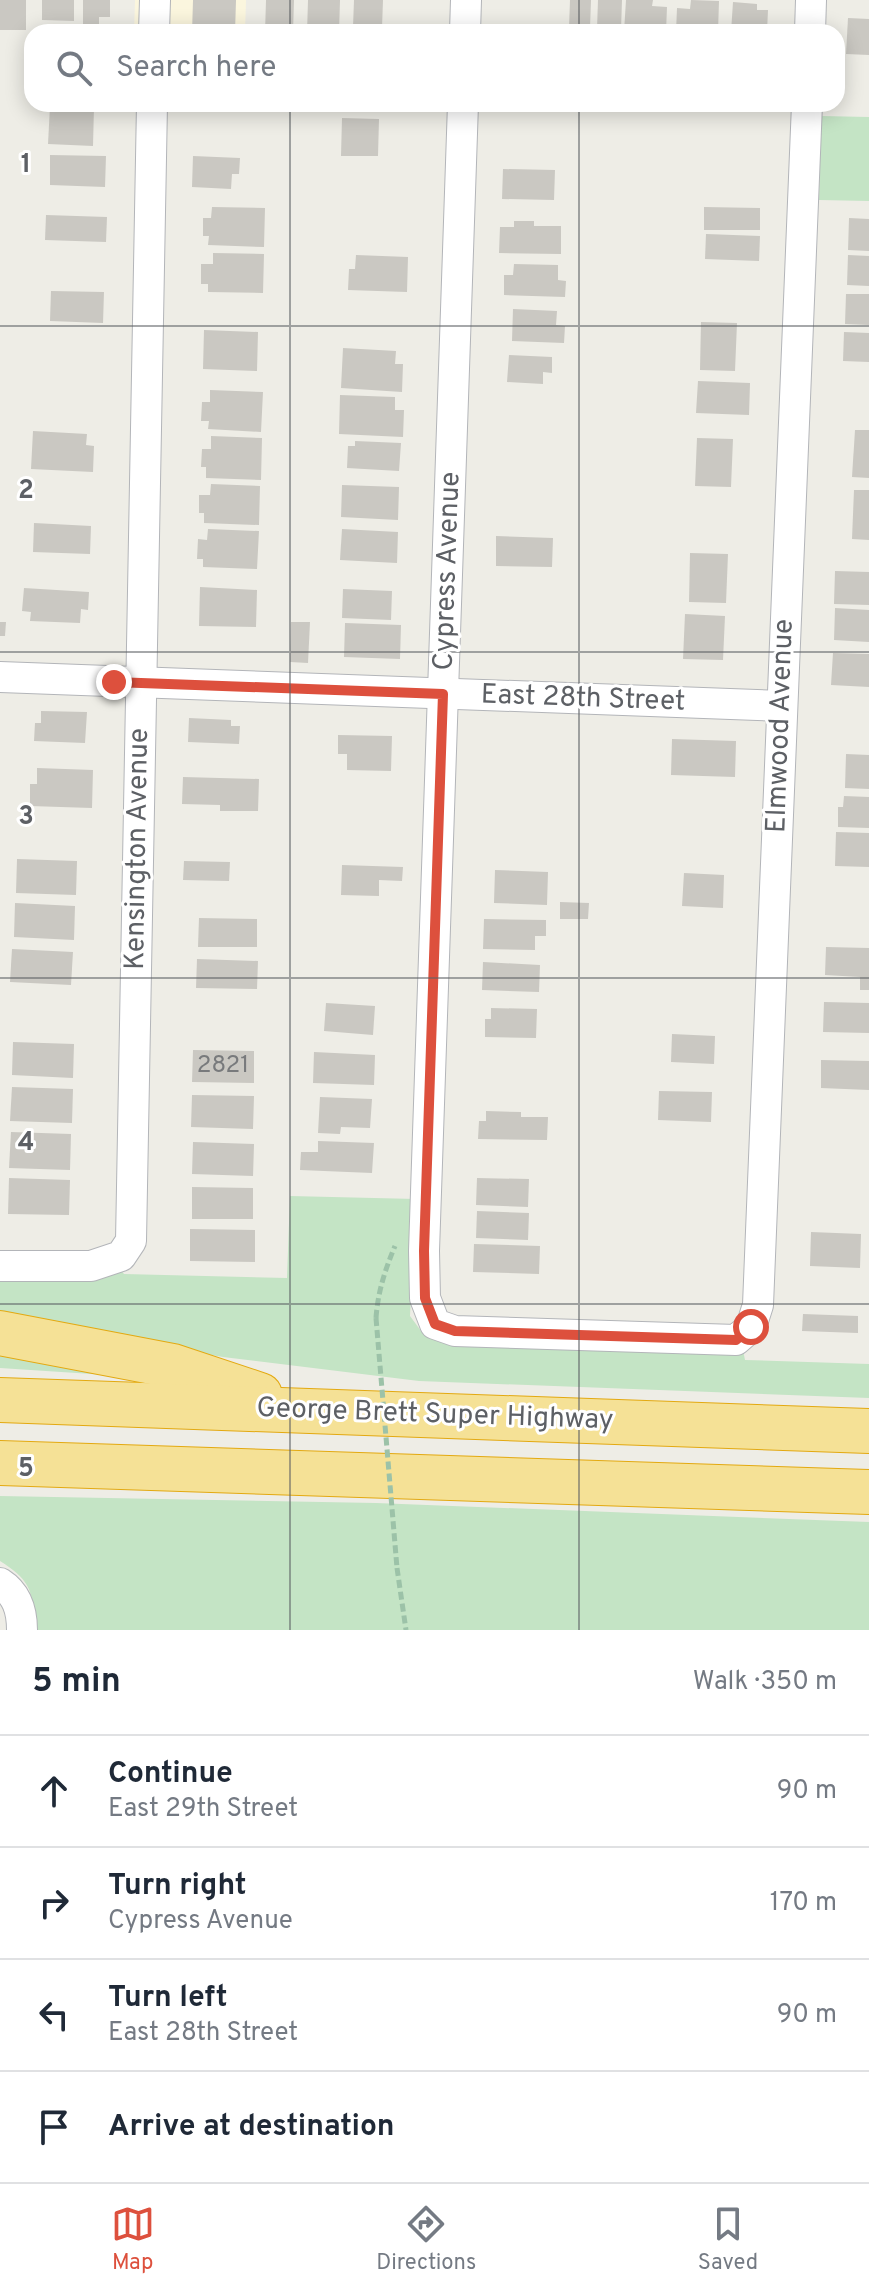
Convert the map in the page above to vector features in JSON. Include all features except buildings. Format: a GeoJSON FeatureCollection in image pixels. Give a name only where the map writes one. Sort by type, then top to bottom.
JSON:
{"type":"FeatureCollection","features":[{"type":"Feature","properties":{"kind":"highway"},"geometry":{"type":"LineString","coordinates":[[0,1333],[173,1366],[304,1410]]}},
{"type":"Feature","properties":{"kind":"highway","name":"George Brett Super Highway"},"geometry":{"type":"LineString","coordinates":[[0,1400],[869,1431]]}},
{"type":"Feature","properties":{"kind":"highway"},"geometry":{"type":"LineString","coordinates":[[0,1463],[869,1492]]}},
{"type":"Feature","properties":{"kind":"street"},"geometry":{"type":"LineString","coordinates":[[154,24],[155,0]]}},
{"type":"Feature","properties":{"kind":"street"},"geometry":{"type":"LineString","coordinates":[[465,24],[466,0]]}},
{"type":"Feature","properties":{"kind":"street"},"geometry":{"type":"LineString","coordinates":[[810,24],[811,0]]}},
{"type":"Feature","properties":{"kind":"street","name":"Kensington Avenue"},"geometry":{"type":"LineString","coordinates":[[0,1266],[91,1266],[121,1256],[131,1241],[152,112]]}},
{"type":"Feature","properties":{"kind":"street","name":"Cypress Avenue"},"geometry":{"type":"LineString","coordinates":[[463,112],[424,1251],[425,1298],[435,1324],[455,1331],[736,1340]]}},
{"type":"Feature","properties":{"kind":"street","name":"Elmwood Avenue"},"geometry":{"type":"LineString","coordinates":[[736,1340],[751,1327],[758,1305],[807,112]]}},
{"type":"Feature","properties":{"kind":"street","name":"East 28th Street"},"geometry":{"type":"LineString","coordinates":[[0,677],[782,706]]}},
{"type":"Feature","properties":{"kind":"street"},"geometry":{"type":"LineString","coordinates":[[0,1583],[15,1596],[22,1617],[22,1630]]}},
{"type":"Feature","properties":{"kind":"path"},"geometry":{"type":"LineString","coordinates":[[401,1233],[383,1273],[376,1318],[397,1568],[406,1630]]}},
{"type":"Feature","properties":{"kind":"shaded area"},"geometry":{"type":"Polygon","coordinates":[[[135,0],[246,0],[245,24],[134,24],[135,0]]]}},
{"type":"Feature","properties":{"kind":"green space"},"geometry":{"type":"Polygon","coordinates":[[[821,116],[869,117],[869,201],[819,200],[821,116]]]}},
{"type":"Feature","properties":{"kind":"green space"},"geometry":{"type":"Polygon","coordinates":[[[290,1196],[416,1199],[410,1316],[424,1335],[444,1342],[743,1350],[745,1360],[869,1364],[869,1398],[419,1381],[223,1357],[0,1318],[0,1278],[119,1268],[124,1274],[287,1278],[290,1196]]]}},
{"type":"Feature","properties":{"kind":"green space"},"geometry":{"type":"Polygon","coordinates":[[[0,1343],[153,1378],[0,1368],[0,1343]]]}},
{"type":"Feature","properties":{"kind":"green space"},"geometry":{"type":"Polygon","coordinates":[[[0,1496],[376,1503],[869,1522],[869,1630],[33,1630],[29,1589],[19,1575],[0,1561],[0,1496]]]}},
{"type":"Feature","properties":{"kind":"route"},"geometry":{"type":"LineString","coordinates":[[114,682],[443,694],[424,1251],[425,1298],[435,1324],[455,1331],[736,1340],[751,1327]]}}]}
